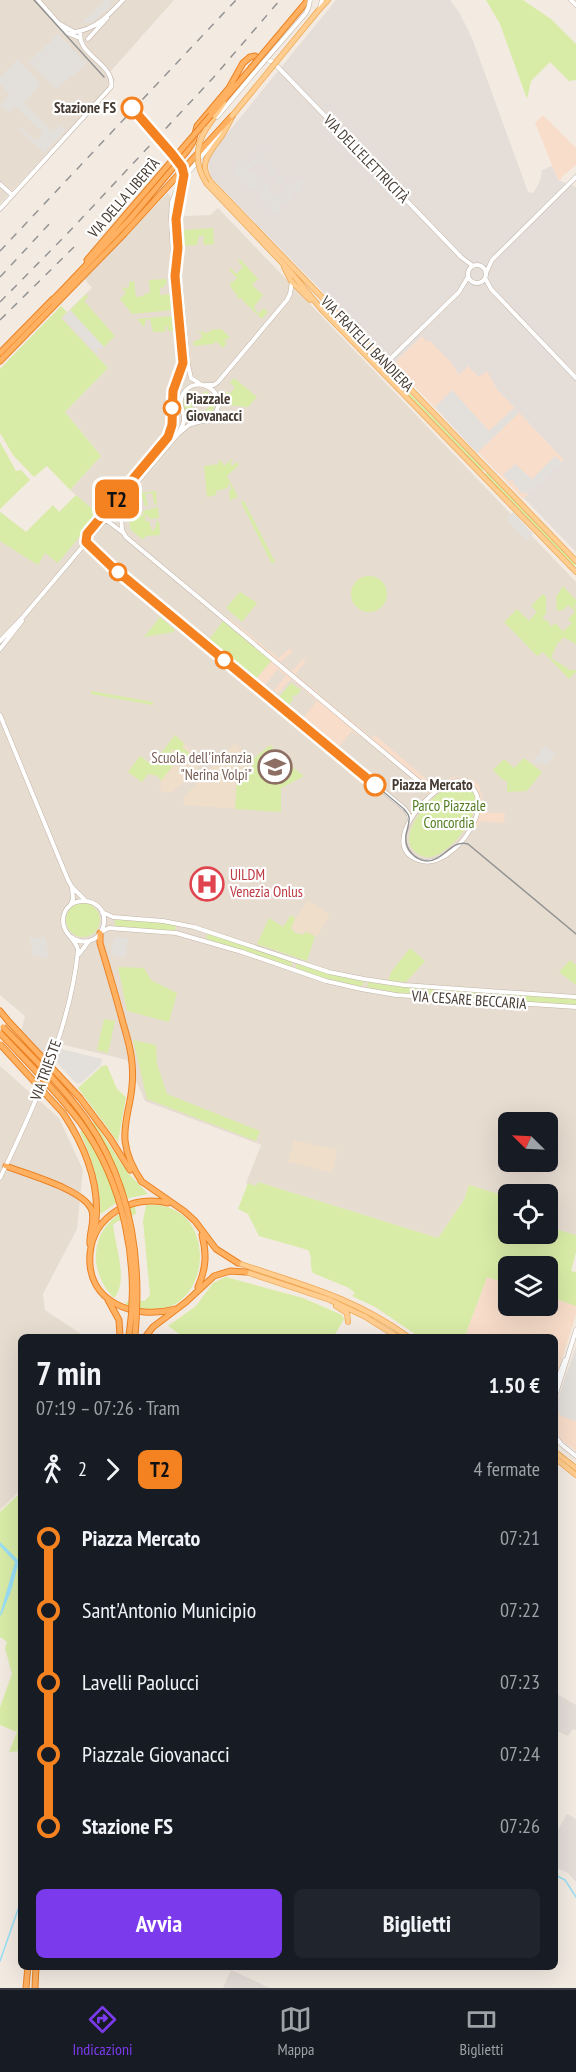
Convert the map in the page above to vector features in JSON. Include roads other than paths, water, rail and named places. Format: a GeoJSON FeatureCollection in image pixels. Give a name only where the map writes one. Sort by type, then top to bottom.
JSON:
{"type":"FeatureCollection","features":[{"type":"Feature","properties":{"kind":"highway","name":"VIA DELLA LIBERTÀ"},"geometry":{"type":"LineString","coordinates":[[0,353],[52,301],[309,0]]}},
{"type":"Feature","properties":{"kind":"highway"},"geometry":{"type":"LineString","coordinates":[[52,301],[132,218],[187,151],[193,142],[197,126],[229,87],[243,63],[255,56]]}},
{"type":"Feature","properties":{"kind":"highway","name":"VIA DELLA LIBERTÀ"},"geometry":{"type":"LineString","coordinates":[[0,361],[124,234],[232,116]]}},
{"type":"Feature","properties":{"kind":"highway"},"geometry":{"type":"LineString","coordinates":[[100,933],[100,943],[131,1055],[133,1087],[124,1125],[124,1144],[130,1162],[142,1182]]}},
{"type":"Feature","properties":{"kind":"highway"},"geometry":{"type":"LineString","coordinates":[[0,1012],[80,1098],[110,1138],[132,1173],[190,1216],[216,1249],[238,1263]]}},
{"type":"Feature","properties":{"kind":"highway"},"geometry":{"type":"LineString","coordinates":[[2,1025],[53,1079],[86,1119],[103,1147],[117,1178],[135,1244],[138,1285],[135,1334]]}},
{"type":"Feature","properties":{"kind":"highway"},"geometry":{"type":"LineString","coordinates":[[0,1033],[48,1084],[80,1123],[95,1146],[110,1177],[123,1214],[130,1247],[133,1284],[129,1334]]}},
{"type":"Feature","properties":{"kind":"highway"},"geometry":{"type":"LineString","coordinates":[[0,1044],[63,1113],[82,1144],[93,1179],[96,1214],[90,1263],[98,1287],[119,1320],[120,1334]]}},
{"type":"Feature","properties":{"kind":"highway"},"geometry":{"type":"LineString","coordinates":[[6,1166],[74,1193],[85,1200],[93,1215],[90,1240],[92,1245]]}},
{"type":"Feature","properties":{"kind":"highway"},"geometry":{"type":"LineString","coordinates":[[92,1245],[107,1218],[122,1207],[146,1200],[173,1204]]}},
{"type":"Feature","properties":{"kind":"highway"},"geometry":{"type":"LineString","coordinates":[[196,1291],[203,1275],[206,1257],[201,1232]]}},
{"type":"Feature","properties":{"kind":"highway"},"geometry":{"type":"LineString","coordinates":[[147,1334],[153,1326],[186,1302],[217,1274],[230,1271],[246,1272]]}},
{"type":"Feature","properties":{"kind":"highway"},"geometry":{"type":"LineString","coordinates":[[107,1299],[124,1309],[135,1312],[155,1314],[175,1309]]}},
{"type":"Feature","properties":{"kind":"highway"},"geometry":{"type":"LineString","coordinates":[[26,1988],[28,1970]]}},
{"type":"Feature","properties":{"kind":"highway"},"geometry":{"type":"LineString","coordinates":[[35,1988],[36,1970]]}},
{"type":"Feature","properties":{"kind":"main road","name":"VIA FRATELLI BANDIERA"},"geometry":{"type":"LineString","coordinates":[[328,0],[232,116],[223,134],[205,159],[205,170],[209,179],[576,561]]}},
{"type":"Feature","properties":{"kind":"main road","name":"VIA FRATELLI BANDIERA"},"geometry":{"type":"LineString","coordinates":[[251,68],[206,129],[197,153],[198,165],[204,179],[289,270],[323,311]]}},
{"type":"Feature","properties":{"kind":"main road","name":"VIA FRATELLI BANDIERA"},"geometry":{"type":"LineString","coordinates":[[281,262],[291,281],[323,311],[576,572]]}},
{"type":"Feature","properties":{"kind":"main road"},"geometry":{"type":"LineString","coordinates":[[380,370],[385,364]]}},
{"type":"Feature","properties":{"kind":"main road"},"geometry":{"type":"LineString","coordinates":[[238,1263],[326,1292],[372,1314],[403,1334]]}},
{"type":"Feature","properties":{"kind":"main road"},"geometry":{"type":"LineString","coordinates":[[246,1272],[318,1295],[364,1316],[393,1334]]}},
{"type":"Feature","properties":{"kind":"main road"},"geometry":{"type":"LineString","coordinates":[[318,1295],[344,1310],[348,1322]]}},
{"type":"Feature","properties":{"kind":"main road"},"geometry":{"type":"LineString","coordinates":[[558,1454],[576,1468]]}},
{"type":"Feature","properties":{"kind":"main road"},"geometry":{"type":"LineString","coordinates":[[558,1460],[576,1474]]}},
{"type":"Feature","properties":{"kind":"street"},"geometry":{"type":"LineString","coordinates":[[38,0],[68,34],[81,38],[89,38],[115,8]]}},
{"type":"Feature","properties":{"kind":"street"},"geometry":{"type":"LineString","coordinates":[[60,24],[72,32],[95,26],[123,0]]}},
{"type":"Feature","properties":{"kind":"street"},"geometry":{"type":"LineString","coordinates":[[206,129],[306,13],[309,0]]}},
{"type":"Feature","properties":{"kind":"street"},"geometry":{"type":"LineString","coordinates":[[318,11],[322,0]]}},
{"type":"Feature","properties":{"kind":"street"},"geometry":{"type":"LineString","coordinates":[[571,0],[576,4]]}},
{"type":"Feature","properties":{"kind":"street"},"geometry":{"type":"LineString","coordinates":[[0,209],[111,87],[111,78],[84,46],[81,38],[84,30]]}},
{"type":"Feature","properties":{"kind":"street"},"geometry":{"type":"LineString","coordinates":[[84,30],[90,33],[87,46],[91,54]]}},
{"type":"Feature","properties":{"kind":"street","name":"VIA DELL'ELETTRICITÀ"},"geometry":{"type":"LineString","coordinates":[[255,56],[273,62],[461,257],[473,266]]}},
{"type":"Feature","properties":{"kind":"street"},"geometry":{"type":"LineString","coordinates":[[211,115],[261,65]]}},
{"type":"Feature","properties":{"kind":"street"},"geometry":{"type":"LineString","coordinates":[[199,384],[191,378],[188,364],[180,282],[174,258],[172,205],[179,184],[232,116]]}},
{"type":"Feature","properties":{"kind":"street"},"geometry":{"type":"LineString","coordinates":[[461,289],[473,266],[491,261],[576,177]]}},
{"type":"Feature","properties":{"kind":"street"},"geometry":{"type":"LineString","coordinates":[[0,184],[12,195]]}},
{"type":"Feature","properties":{"kind":"street"},"geometry":{"type":"LineString","coordinates":[[479,283],[491,261]]}},
{"type":"Feature","properties":{"kind":"street"},"geometry":{"type":"LineString","coordinates":[[479,266],[483,268],[491,289]]}},
{"type":"Feature","properties":{"kind":"street"},"geometry":{"type":"LineString","coordinates":[[468,277],[473,282],[491,289],[576,378]]}},
{"type":"Feature","properties":{"kind":"street"},"geometry":{"type":"LineString","coordinates":[[189,425],[180,403],[183,394],[192,386],[216,384],[272,320],[290,294],[291,281]]}},
{"type":"Feature","properties":{"kind":"street"},"geometry":{"type":"LineString","coordinates":[[385,364],[461,289],[473,282]]}},
{"type":"Feature","properties":{"kind":"street"},"geometry":{"type":"LineString","coordinates":[[0,640],[23,617],[177,436],[189,425],[210,419],[217,408],[216,395],[206,385]]}},
{"type":"Feature","properties":{"kind":"street"},"geometry":{"type":"LineString","coordinates":[[183,413],[191,421],[197,423]]}},
{"type":"Feature","properties":{"kind":"street"},"geometry":{"type":"LineString","coordinates":[[177,436],[184,422],[183,413]]}},
{"type":"Feature","properties":{"kind":"street"},"geometry":{"type":"LineString","coordinates":[[120,503],[123,533]]}},
{"type":"Feature","properties":{"kind":"street"},"geometry":{"type":"LineString","coordinates":[[106,520],[428,789],[436,791]]}},
{"type":"Feature","properties":{"kind":"street"},"geometry":{"type":"LineString","coordinates":[[88,541],[96,551],[406,810],[410,820]]}},
{"type":"Feature","properties":{"kind":"street"},"geometry":{"type":"LineString","coordinates":[[0,649],[19,626],[23,617]]}},
{"type":"Feature","properties":{"kind":"street"},"geometry":{"type":"LineString","coordinates":[[0,715],[72,887],[73,899],[65,912],[63,923],[65,929],[71,938],[78,941],[89,941],[100,933],[104,921],[102,912],[96,905],[85,901],[72,887]]}},
{"type":"Feature","properties":{"kind":"street"},"geometry":{"type":"LineString","coordinates":[[450,782],[467,783],[477,793],[479,803],[477,816],[458,845],[437,861],[426,862],[414,859],[405,848],[405,830],[410,820],[436,791],[450,782]]}},
{"type":"Feature","properties":{"kind":"street"},"geometry":{"type":"LineString","coordinates":[[71,905],[85,901]]}},
{"type":"Feature","properties":{"kind":"street","name":"VIA CESARE BECCARIA"},"geometry":{"type":"LineString","coordinates":[[102,912],[114,917],[184,925],[329,972],[364,979],[404,985],[576,997]]}},
{"type":"Feature","properties":{"kind":"street","name":"VIA CESARE BECCARIA"},"geometry":{"type":"LineString","coordinates":[[100,933],[109,928],[176,933],[242,952],[295,971],[361,989],[396,995],[576,1007]]}},
{"type":"Feature","properties":{"kind":"street","name":"VIA TRIESTE"},"geometry":{"type":"LineString","coordinates":[[0,1178],[38,1095],[52,1056],[70,993],[77,957],[77,945],[71,938]]}},
{"type":"Feature","properties":{"kind":"street","name":"VIA TRIESTE"},"geometry":{"type":"LineString","coordinates":[[77,957],[89,941]]}},
{"type":"Feature","properties":{"kind":"street"},"geometry":{"type":"LineString","coordinates":[[295,971],[294,965],[299,962]]}},
{"type":"Feature","properties":{"kind":"street"},"geometry":{"type":"LineString","coordinates":[[361,989],[366,985],[364,979]]}},
{"type":"Feature","properties":{"kind":"street"},"geometry":{"type":"LineString","coordinates":[[558,1386],[576,1330]]}},
{"type":"Feature","properties":{"kind":"street"},"geometry":{"type":"LineString","coordinates":[[558,1378],[567,1356]]}},
{"type":"Feature","properties":{"kind":"street"},"geometry":{"type":"LineString","coordinates":[[558,1440],[576,1456]]}},
{"type":"Feature","properties":{"kind":"water"},"geometry":{"type":"Polygon","coordinates":[[[0,1542],[18,1560],[11,1591],[1,1616],[15,1562],[0,1546],[0,1542]]]}},
{"type":"Feature","properties":{"kind":"waterway"},"geometry":{"type":"LineString","coordinates":[[558,1876],[565,1880],[576,1897]]}},
{"type":"Feature","properties":{"kind":"waterway"},"geometry":{"type":"LineString","coordinates":[[0,1961],[18,1910]]}},
{"type":"Feature","properties":{"kind":"tram line"},"geometry":{"type":"LineString","coordinates":[[34,0],[104,77]]}},
{"type":"Feature","properties":{"kind":"tram line","name":"T2"},"geometry":{"type":"LineString","coordinates":[[132,108],[172,154],[184,172],[176,210],[178,248],[175,269],[183,363],[173,391],[171,432],[87,534],[86,542],[111,566],[375,785]]}},
{"type":"Feature","properties":{"kind":"tram line"},"geometry":{"type":"LineString","coordinates":[[181,194],[176,214],[178,248],[175,276],[183,363],[173,391],[171,430],[165,442],[87,534],[87,544],[404,809],[409,819],[406,840],[408,849],[414,856],[422,860],[433,860],[452,847],[462,843],[468,844],[576,934]]}},
{"type":"Feature","properties":{"kind":"railway"},"geometry":{"type":"LineString","coordinates":[[0,251],[236,0]]}},
{"type":"Feature","properties":{"kind":"railway"},"geometry":{"type":"LineString","coordinates":[[0,302],[213,78],[280,0]]}},
{"type":"Feature","properties":{"kind":"railway"},"geometry":{"type":"LineString","coordinates":[[0,277],[52,221]]}},
{"type":"Feature","properties":{"kind":"railway"},"geometry":{"type":"LineString","coordinates":[[0,320],[76,245]]}},
{"type":"Feature","properties":{"kind":"place","name":"Stazione FS"},"geometry":{"type":"Point","coordinates":[132,108]}},
{"type":"Feature","properties":{"kind":"place","name":"Piazzale Giovanacci"},"geometry":{"type":"Point","coordinates":[172,408]}},
{"type":"Feature","properties":{"kind":"place","name":"Scuola dell'infanzia \"Nerina Volpi\""},"geometry":{"type":"Point","coordinates":[275,767]}},
{"type":"Feature","properties":{"kind":"place","name":"Piazza Mercato"},"geometry":{"type":"Point","coordinates":[375,785]}},
{"type":"Feature","properties":{"kind":"place","name":"UILDM Venezia Onlus"},"geometry":{"type":"Point","coordinates":[207,884]}},
{"type":"Feature","properties":{"kind":"park label","name":"Parco Piazzale Concordia"},"geometry":{"type":"Point","coordinates":[449,814]}}]}
